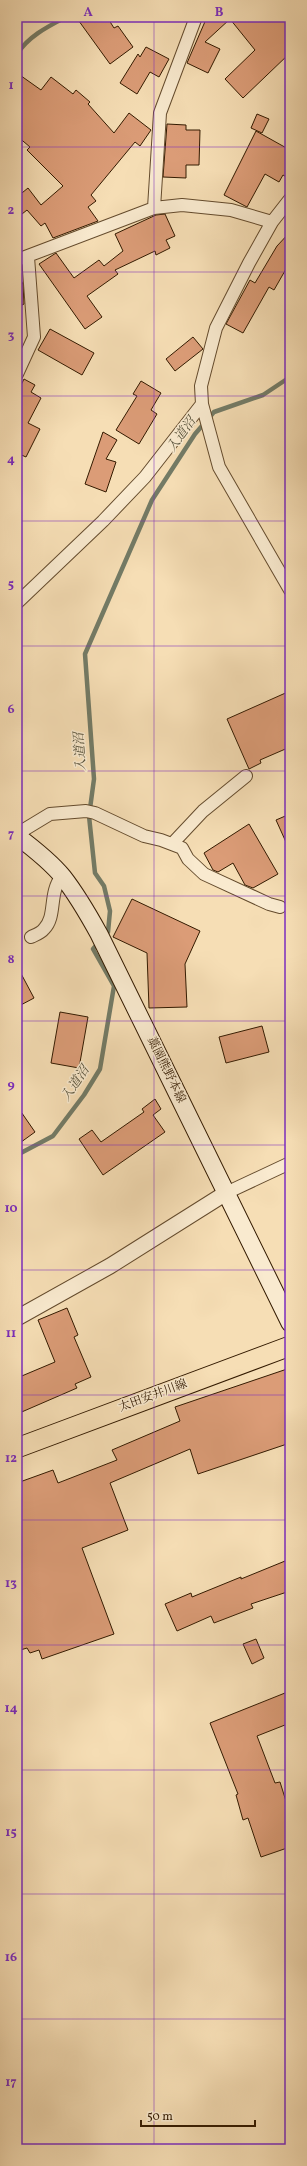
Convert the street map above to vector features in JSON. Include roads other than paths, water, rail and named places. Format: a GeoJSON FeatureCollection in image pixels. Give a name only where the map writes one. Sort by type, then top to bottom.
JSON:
{"type":"FeatureCollection","features":[{"type":"Feature","properties":{"kind":"main road","name":"藁園熊野本線"},"geometry":{"type":"LineString","coordinates":[[17,835],[41,855],[62,876],[83,905],[102,940],[290,1323]]}},
{"type":"Feature","properties":{"kind":"main road","name":"太田安井川線"},"geometry":{"type":"LineString","coordinates":[[17,1448],[290,1346]]}},
{"type":"Feature","properties":{"kind":"street"},"geometry":{"type":"LineString","coordinates":[[154,208],[160,113],[196,17]]}},
{"type":"Feature","properties":{"kind":"street"},"geometry":{"type":"LineString","coordinates":[[290,199],[272,222],[216,328],[201,386],[203,407],[219,467],[290,590]]}},
{"type":"Feature","properties":{"kind":"street"},"geometry":{"type":"LineString","coordinates":[[17,374],[34,337],[23,258],[154,208],[182,205],[231,210],[272,222]]}},
{"type":"Feature","properties":{"kind":"street"},"geometry":{"type":"LineString","coordinates":[[17,603],[103,521],[203,407]]}},
{"type":"Feature","properties":{"kind":"street"},"geometry":{"type":"LineString","coordinates":[[172,844],[203,811],[246,776]]}},
{"type":"Feature","properties":{"kind":"street"},"geometry":{"type":"LineString","coordinates":[[17,835],[50,814],[91,812],[144,836],[182,848],[188,859],[204,874],[269,904],[280,907]]}},
{"type":"Feature","properties":{"kind":"street"},"geometry":{"type":"LineString","coordinates":[[31,937],[44,930],[48,924],[54,886],[62,876]]}},
{"type":"Feature","properties":{"kind":"street"},"geometry":{"type":"LineString","coordinates":[[17,1318],[110,1266],[226,1192],[290,1163]]}},
{"type":"Feature","properties":{"kind":"waterway"},"geometry":{"type":"LineString","coordinates":[[17,54],[33,37],[45,28],[66,17]]}},
{"type":"Feature","properties":{"kind":"waterway","name":"入道沼"},"geometry":{"type":"LineString","coordinates":[[104,936],[108,932],[110,911],[104,886],[95,873],[89,816],[94,779],[85,654],[152,500],[195,434],[214,412],[263,395],[287,379],[290,379]]}},
{"type":"Feature","properties":{"kind":"waterway","name":"入道沼"},"geometry":{"type":"LineString","coordinates":[[17,1155],[53,1136],[84,1095],[100,1069],[114,986],[93,949],[99,942]]}}]}
